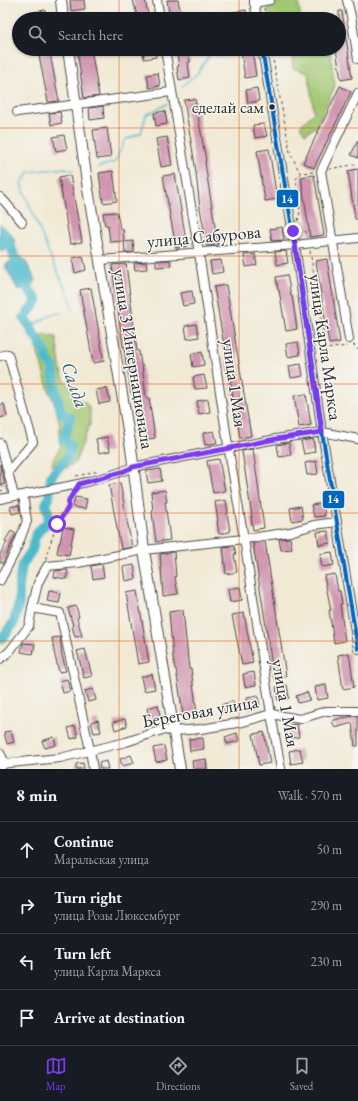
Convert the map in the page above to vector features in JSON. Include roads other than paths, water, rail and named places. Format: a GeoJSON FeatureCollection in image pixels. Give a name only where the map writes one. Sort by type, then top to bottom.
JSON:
{"type":"FeatureCollection","features":[{"type":"Feature","properties":{"kind":"main road"},"geometry":{"type":"LineString","coordinates":[[61,0],[62,12]]}},
{"type":"Feature","properties":{"kind":"main road","name":"улица 3 Интернационала"},"geometry":{"type":"LineString","coordinates":[[69,56],[88,189],[128,426],[144,550],[180,769]]}},
{"type":"Feature","properties":{"kind":"street"},"geometry":{"type":"LineString","coordinates":[[157,0],[159,12]]}},
{"type":"Feature","properties":{"kind":"street"},"geometry":{"type":"LineString","coordinates":[[347,0],[354,16],[358,59]]}},
{"type":"Feature","properties":{"kind":"street"},"geometry":{"type":"LineString","coordinates":[[258,12],[260,1]]}},
{"type":"Feature","properties":{"kind":"street","name":"улица 1 Мая"},"geometry":{"type":"LineString","coordinates":[[166,56],[199,253],[271,714],[281,769]]}},
{"type":"Feature","properties":{"kind":"street","name":"улица Карла Маркса"},"geometry":{"type":"LineString","coordinates":[[263,56],[293,231],[322,432],[358,649]]}},
{"type":"Feature","properties":{"kind":"street"},"geometry":{"type":"LineString","coordinates":[[17,112],[171,92]]}},
{"type":"Feature","properties":{"kind":"street"},"geometry":{"type":"LineString","coordinates":[[349,339],[321,171],[358,93]]}},
{"type":"Feature","properties":{"kind":"street"},"geometry":{"type":"LineString","coordinates":[[0,197],[22,222]]}},
{"type":"Feature","properties":{"kind":"street","name":"улица Сабурова"},"geometry":{"type":"LineString","coordinates":[[100,260],[295,245],[358,238]]}},
{"type":"Feature","properties":{"kind":"street"},"geometry":{"type":"LineString","coordinates":[[0,356],[8,354],[33,442],[8,472]]}},
{"type":"Feature","properties":{"kind":"street"},"geometry":{"type":"LineString","coordinates":[[0,499],[79,484],[122,472],[133,467],[276,439],[322,432],[358,439]]}},
{"type":"Feature","properties":{"kind":"street"},"geometry":{"type":"LineString","coordinates":[[0,443],[14,496]]}},
{"type":"Feature","properties":{"kind":"street"},"geometry":{"type":"LineString","coordinates":[[0,581],[16,550],[27,521],[23,495]]}},
{"type":"Feature","properties":{"kind":"street"},"geometry":{"type":"LineString","coordinates":[[0,659],[10,652],[29,626],[38,583],[47,566],[78,563],[144,550],[244,539],[290,532],[314,525],[337,522]]}},
{"type":"Feature","properties":{"kind":"street"},"geometry":{"type":"LineString","coordinates":[[32,608],[60,613],[93,769]]}},
{"type":"Feature","properties":{"kind":"street","name":"Береговая улица"},"geometry":{"type":"LineString","coordinates":[[2,765],[60,758],[126,742],[162,730],[174,732],[201,729],[243,722],[271,714],[300,719],[326,711],[358,711]]}},
{"type":"Feature","properties":{"kind":"street"},"geometry":{"type":"LineString","coordinates":[[0,753],[2,765]]}},
{"type":"Feature","properties":{"kind":"water"},"geometry":{"type":"Polygon","coordinates":[[[0,224],[12,235],[15,242],[12,249],[0,250],[0,224]]]}},
{"type":"Feature","properties":{"kind":"water"},"geometry":{"type":"Polygon","coordinates":[[[19,255],[31,270],[35,281],[33,285],[18,290],[6,268],[6,264],[19,255]]]}},
{"type":"Feature","properties":{"kind":"waterway"},"geometry":{"type":"LineString","coordinates":[[181,87],[196,75],[209,56]]}},
{"type":"Feature","properties":{"kind":"waterway"},"geometry":{"type":"LineString","coordinates":[[98,167],[115,162],[125,140],[141,133],[146,115],[167,104]]}},
{"type":"Feature","properties":{"kind":"waterway"},"geometry":{"type":"LineString","coordinates":[[72,309],[71,300],[51,258],[21,184],[29,172],[65,168],[73,170]]}},
{"type":"Feature","properties":{"kind":"waterway","name":"Салда"},"geometry":{"type":"LineString","coordinates":[[0,239],[12,249],[27,287],[37,301],[24,318],[45,351],[47,360],[53,367],[55,387],[62,413],[70,417],[64,438],[69,445],[69,456],[51,476],[49,498],[46,504],[49,516],[47,523],[40,529],[35,537],[32,550],[22,565],[19,585],[19,603],[14,622],[0,639]]}},
{"type":"Feature","properties":{"kind":"waterway"},"geometry":{"type":"LineString","coordinates":[[30,326],[52,314],[61,313]]}},
{"type":"Feature","properties":{"kind":"place","name":"сделай сам"},"geometry":{"type":"Point","coordinates":[272,107]}}]}
